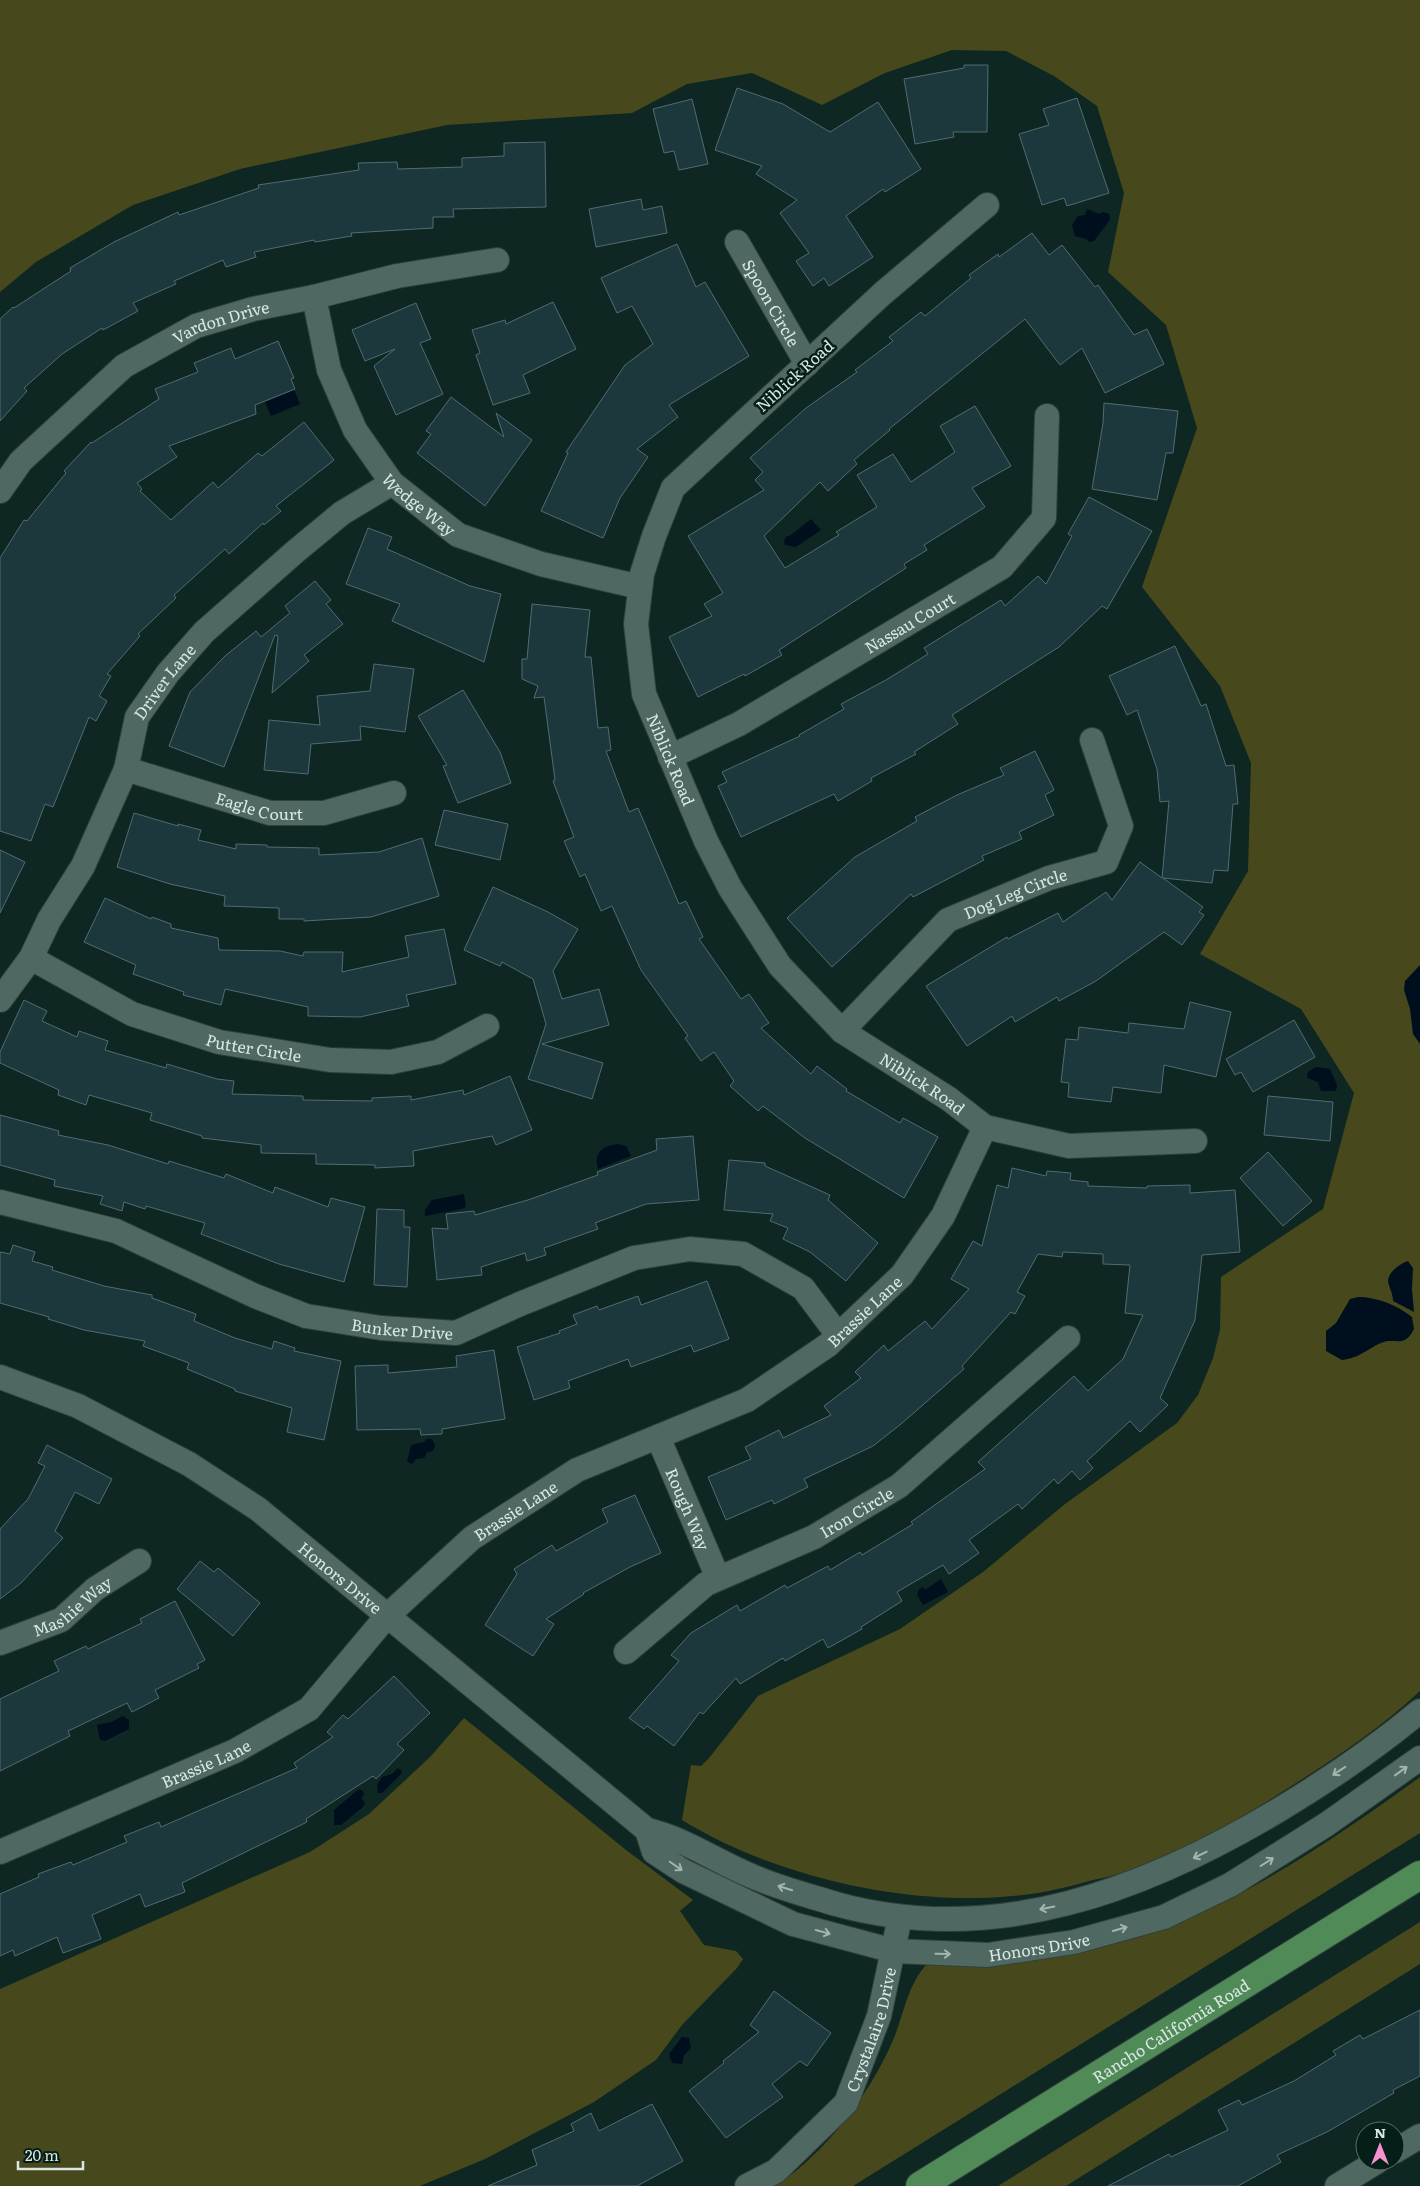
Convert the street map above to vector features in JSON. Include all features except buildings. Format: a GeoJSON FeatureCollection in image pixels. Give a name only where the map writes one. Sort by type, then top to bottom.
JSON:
{"type":"FeatureCollection","features":[{"type":"Feature","properties":{"kind":"main road","name":"Rancho California Road"},"geometry":{"type":"LineString","coordinates":[[920,2186],[1420,1875]]}},
{"type":"Feature","properties":{"kind":"street","name":"Niblick Road"},"geometry":{"type":"LineString","coordinates":[[987,205],[882,294],[673,488],[654,536],[640,587],[636,624],[644,694],[706,841],[735,895],[780,966],[842,1031],[949,1099],[985,1127],[1069,1146],[1195,1141]]}},
{"type":"Feature","properties":{"kind":"street","name":"Spoon Circle"},"geometry":{"type":"LineString","coordinates":[[737,242],[807,364]]}},
{"type":"Feature","properties":{"kind":"street","name":"Vardon Drive"},"geometry":{"type":"LineString","coordinates":[[0,491],[21,461],[124,366],[196,326],[253,309],[314,297],[397,276],[497,260]]}},
{"type":"Feature","properties":{"kind":"street","name":"Wedge Way"},"geometry":{"type":"LineString","coordinates":[[314,297],[332,379],[355,430],[392,483],[458,535],[541,564],[640,587]]}},
{"type":"Feature","properties":{"kind":"street","name":"Nassau Court"},"geometry":{"type":"LineString","coordinates":[[670,757],[739,724],[1002,567],[1044,518],[1048,416]]}},
{"type":"Feature","properties":{"kind":"street","name":"Driver Lane"},"geometry":{"type":"LineString","coordinates":[[0,1000],[31,958],[49,920],[83,866],[126,769],[137,717],[168,673],[204,632],[342,513],[392,483]]}},
{"type":"Feature","properties":{"kind":"street","name":"Dog Leg Circle"},"geometry":{"type":"LineString","coordinates":[[842,1031],[948,920],[1049,878],[1106,862],[1121,826],[1092,740]]}},
{"type":"Feature","properties":{"kind":"street","name":"Eagle Court"},"geometry":{"type":"LineString","coordinates":[[126,769],[270,813],[324,813],[394,793]]}},
{"type":"Feature","properties":{"kind":"street","name":"Putter Circle"},"geometry":{"type":"LineString","coordinates":[[31,958],[132,1014],[219,1042],[330,1060],[391,1062],[438,1052],[487,1026]]}},
{"type":"Feature","properties":{"kind":"street","name":"Brassie Lane"},"geometry":{"type":"LineString","coordinates":[[0,1852],[235,1751],[309,1709],[387,1616],[472,1538],[577,1470],[747,1400],[828,1345],[907,1268],[943,1216],[985,1127]]}},
{"type":"Feature","properties":{"kind":"street","name":"Bunker Drive"},"geometry":{"type":"LineString","coordinates":[[0,1202],[116,1231],[255,1296],[306,1316],[381,1328],[456,1333],[520,1304],[634,1258],[690,1249],[744,1254],[802,1288],[838,1335]]}},
{"type":"Feature","properties":{"kind":"street","name":"Iron Circle"},"geometry":{"type":"LineString","coordinates":[[626,1652],[706,1584],[814,1537],[899,1486],[1068,1338]]}},
{"type":"Feature","properties":{"kind":"street","name":"Honors Drive"},"geometry":{"type":"LineString","coordinates":[[0,1377],[78,1406],[189,1464],[258,1509],[647,1830],[667,1834],[758,1879],[837,1904],[900,1917],[948,1919],[1011,1916],[1086,1898],[1163,1872],[1202,1854],[1302,1796],[1348,1766],[1420,1711]]}},
{"type":"Feature","properties":{"kind":"street","name":"Rough Way"},"geometry":{"type":"LineString","coordinates":[[658,1437],[718,1578]]}},
{"type":"Feature","properties":{"kind":"street","name":"Mashie Way"},"geometry":{"type":"LineString","coordinates":[[0,1642],[60,1620],[95,1589],[139,1561]]}},
{"type":"Feature","properties":{"kind":"street","name":"Honors Drive"},"geometry":{"type":"LineString","coordinates":[[647,1830],[654,1852],[682,1871],[793,1924],[894,1951],[988,1955],[1074,1942],[1164,1917],[1230,1885],[1327,1824],[1420,1758]]}},
{"type":"Feature","properties":{"kind":"street","name":"Crystalaire Drive"},"geometry":{"type":"LineString","coordinates":[[747,2186],[776,2171],[846,2103],[879,2016],[900,1917]]}},
{"type":"Feature","properties":{"kind":"street"},"geometry":{"type":"LineString","coordinates":[[1405,2145],[1420,2136]]}},
{"type":"Feature","properties":{"kind":"street"},"geometry":{"type":"LineString","coordinates":[[1337,2186],[1362,2171]]}},
{"type":"Feature","properties":{"kind":"green space"},"geometry":{"type":"Polygon","coordinates":[[[0,0],[1420,0],[1420,1691],[1390,1717],[1359,1741],[1310,1774],[1191,1845],[1155,1862],[1132,1870],[1049,1891],[1004,1897],[956,1898],[908,1895],[860,1887],[812,1876],[766,1860],[722,1842],[682,1820],[691,1765],[701,1766],[709,1758],[758,1696],[900,1629],[983,1572],[1065,1504],[1177,1423],[1198,1395],[1213,1358],[1220,1330],[1221,1277],[1323,1209],[1354,1093],[1301,1009],[1200,954],[1248,871],[1251,763],[1220,686],[1142,587],[1197,428],[1166,325],[1108,272],[1124,193],[1097,106],[1054,76],[1006,51],[952,50],[885,73],[822,105],[752,73],[687,84],[632,113],[447,125],[240,169],[133,205],[36,262],[0,292],[0,0]]]}},
{"type":"Feature","properties":{"kind":"green space"},"geometry":{"type":"Polygon","coordinates":[[[464,1718],[626,1850],[693,1900],[680,1911],[704,1945],[736,1951],[743,1959],[737,1968],[682,2025],[656,2060],[594,2102],[485,2159],[420,2186],[0,2186],[0,1989],[310,1852],[369,1814],[430,1757],[464,1718]]]}},
{"type":"Feature","properties":{"kind":"green space"},"geometry":{"type":"Polygon","coordinates":[[[1420,1777],[1420,1833],[853,2186],[771,2186],[787,2177],[812,2157],[853,2110],[876,2075],[894,2038],[915,1981],[926,1965],[958,1961],[1054,1956],[1105,1946],[1154,1931],[1202,1912],[1292,1864],[1336,1836],[1420,1777]]]}},
{"type":"Feature","properties":{"kind":"green space"},"geometry":{"type":"Polygon","coordinates":[[[1420,1922],[1420,1964],[1066,2186],[998,2186],[1420,1922]]]}},
{"type":"Feature","properties":{"kind":"water"},"geometry":{"type":"Polygon","coordinates":[[[1087,209],[1099,214],[1103,212],[1109,214],[1110,220],[1094,241],[1089,242],[1086,239],[1075,236],[1072,225],[1078,216],[1085,215],[1087,209]]]}},
{"type":"Feature","properties":{"kind":"water"},"geometry":{"type":"Polygon","coordinates":[[[294,390],[300,404],[271,416],[265,402],[294,390]]]}},
{"type":"Feature","properties":{"kind":"water"},"geometry":{"type":"Polygon","coordinates":[[[811,519],[821,530],[796,547],[785,545],[786,537],[811,519]]]}},
{"type":"Feature","properties":{"kind":"water"},"geometry":{"type":"Polygon","coordinates":[[[1420,965],[1420,1044],[1413,1034],[1410,1009],[1404,990],[1405,981],[1420,965]]]}},
{"type":"Feature","properties":{"kind":"water"},"geometry":{"type":"Polygon","coordinates":[[[1316,1067],[1330,1069],[1337,1085],[1336,1091],[1321,1091],[1318,1082],[1307,1078],[1308,1072],[1316,1067]]]}},
{"type":"Feature","properties":{"kind":"water"},"geometry":{"type":"Polygon","coordinates":[[[618,1144],[626,1146],[631,1156],[598,1169],[597,1158],[600,1151],[608,1146],[618,1144]]]}},
{"type":"Feature","properties":{"kind":"water"},"geometry":{"type":"Polygon","coordinates":[[[464,1194],[466,1207],[425,1216],[425,1210],[432,1200],[464,1194]]]}},
{"type":"Feature","properties":{"kind":"water"},"geometry":{"type":"Polygon","coordinates":[[[1408,1261],[1413,1268],[1414,1312],[1393,1301],[1388,1281],[1392,1271],[1408,1261]]]}},
{"type":"Feature","properties":{"kind":"water"},"geometry":{"type":"Polygon","coordinates":[[[1358,1297],[1386,1302],[1400,1309],[1412,1317],[1414,1329],[1407,1339],[1403,1341],[1386,1341],[1359,1355],[1342,1360],[1326,1351],[1326,1331],[1336,1323],[1350,1299],[1358,1297]]]}},
{"type":"Feature","properties":{"kind":"water"},"geometry":{"type":"Polygon","coordinates":[[[427,1439],[432,1439],[435,1445],[433,1451],[427,1452],[424,1458],[416,1459],[412,1464],[407,1462],[411,1445],[424,1442],[427,1439]]]}},
{"type":"Feature","properties":{"kind":"water"},"geometry":{"type":"Polygon","coordinates":[[[941,1579],[948,1592],[923,1605],[917,1595],[919,1589],[923,1587],[925,1590],[941,1579]]]}},
{"type":"Feature","properties":{"kind":"water"},"geometry":{"type":"Polygon","coordinates":[[[123,1716],[129,1720],[129,1729],[105,1741],[100,1740],[97,1725],[111,1722],[123,1716]]]}},
{"type":"Feature","properties":{"kind":"water"},"geometry":{"type":"Polygon","coordinates":[[[398,1768],[402,1771],[401,1774],[382,1793],[378,1793],[377,1785],[382,1777],[392,1774],[398,1768]]]}},
{"type":"Feature","properties":{"kind":"water"},"geometry":{"type":"Polygon","coordinates":[[[359,1789],[363,1791],[364,1795],[361,1798],[365,1803],[363,1807],[341,1825],[334,1825],[334,1810],[359,1789]]]}},
{"type":"Feature","properties":{"kind":"water"},"geometry":{"type":"Polygon","coordinates":[[[682,2037],[689,2038],[691,2048],[684,2055],[682,2064],[672,2063],[669,2054],[682,2037]]]}}]}
